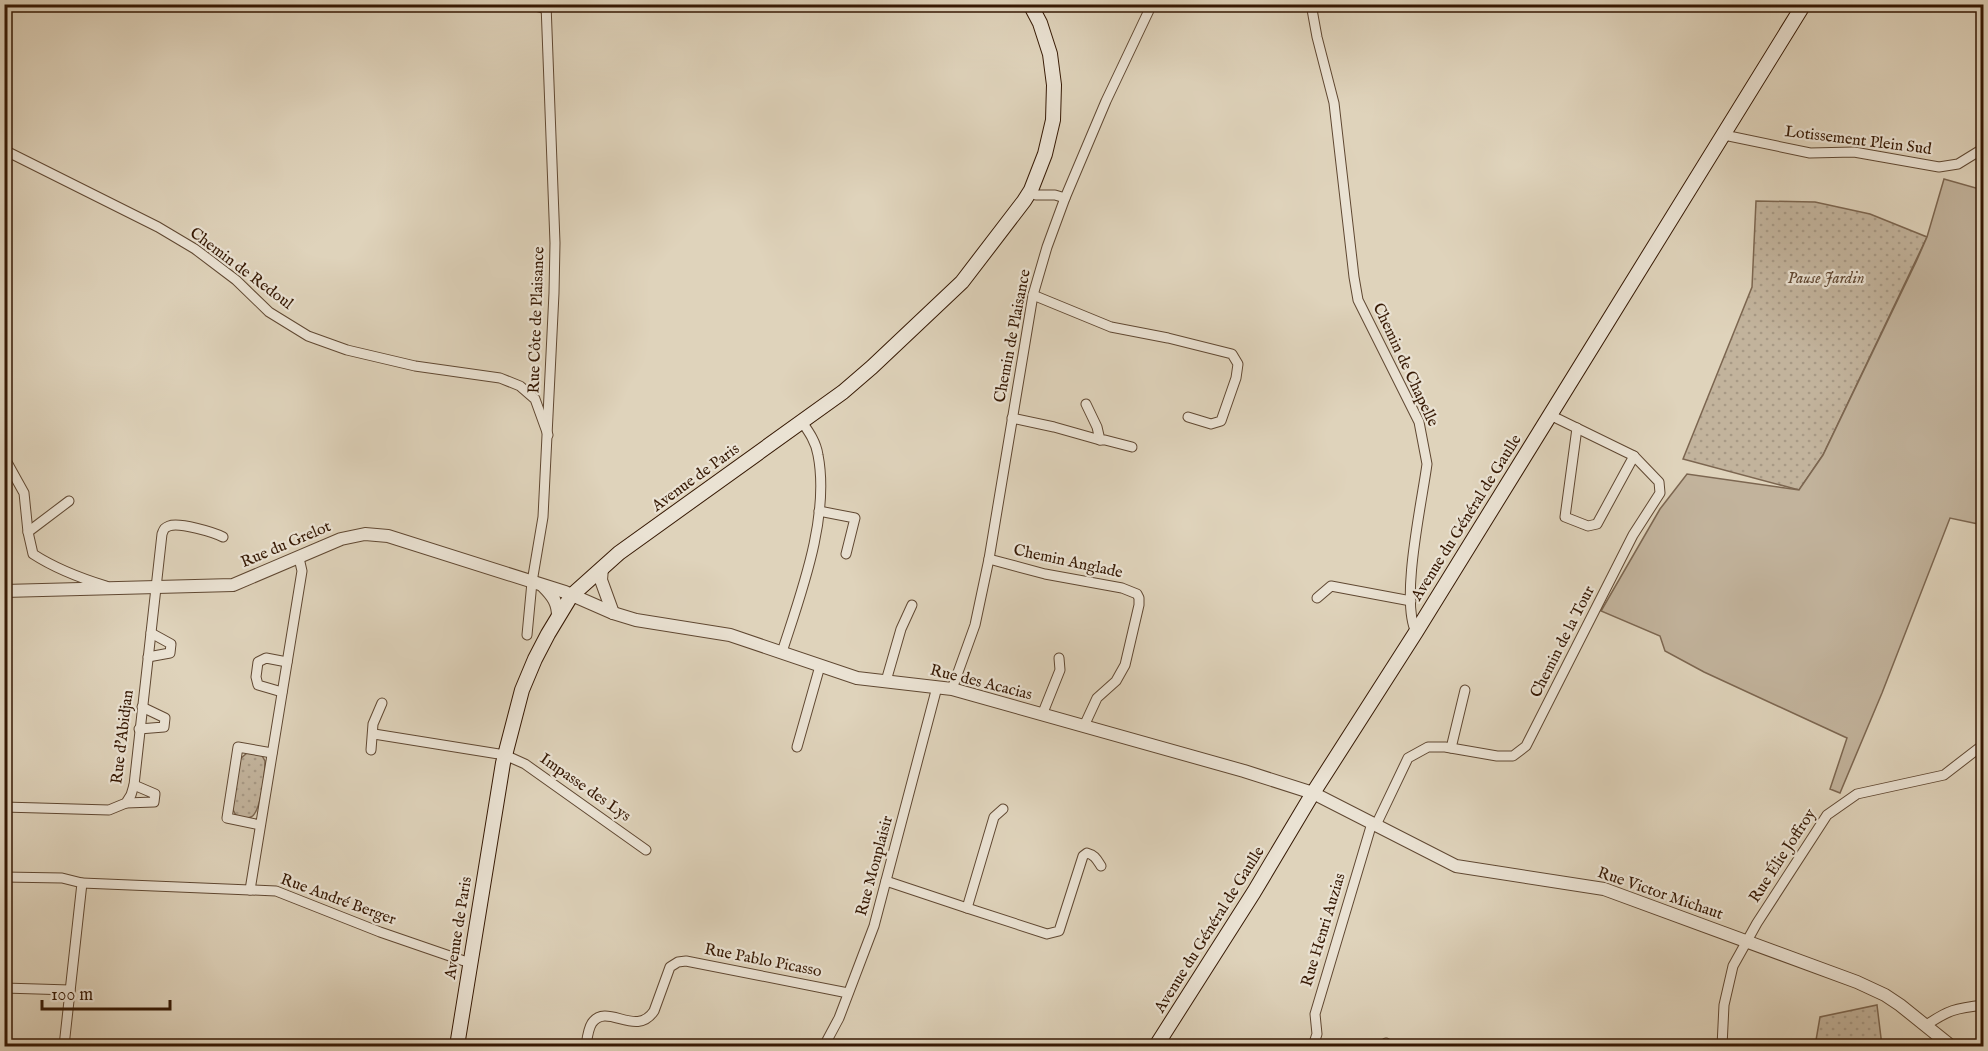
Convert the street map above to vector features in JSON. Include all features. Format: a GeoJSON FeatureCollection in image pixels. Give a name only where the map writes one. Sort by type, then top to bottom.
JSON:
{"type":"FeatureCollection","features":[{"type":"Feature","properties":{"kind":"main road","name":"Avenue de Paris"},"geometry":{"type":"LineString","coordinates":[[460,1046],[470,963],[505,755],[522,690],[535,658],[572,596],[619,553],[802,422],[865,373],[962,282],[1024,201],[1031,190],[1045,154],[1053,120],[1054,85],[1050,54],[1040,23],[1030,4]]}},
{"type":"Feature","properties":{"kind":"main road","name":"Avenue du Général de Gaulle"},"geometry":{"type":"LineString","coordinates":[[1156,1047],[1254,892],[1313,793],[1416,632],[1804,4]]}},
{"type":"Feature","properties":{"kind":"street"},"geometry":{"type":"LineString","coordinates":[[528,4],[546,7]]}},
{"type":"Feature","properties":{"kind":"street","name":"Chemin de Plaisance"},"geometry":{"type":"LineString","coordinates":[[952,689],[975,625],[989,559],[1033,295],[1047,247],[1106,101],[1152,4]]}},
{"type":"Feature","properties":{"kind":"street","name":"Chemin de Chapelle"},"geometry":{"type":"LineString","coordinates":[[1311,4],[1334,103],[1358,300],[1419,422],[1425,444],[1427,464],[1410,584],[1412,624],[1416,632]]}},
{"type":"Feature","properties":{"kind":"street","name":"Rue Côte de Plaisance"},"geometry":{"type":"LineString","coordinates":[[527,635],[537,584],[543,517],[555,243],[546,7]]}},
{"type":"Feature","properties":{"kind":"street","name":"Lotissement Plein Sud"},"geometry":{"type":"LineString","coordinates":[[1724,135],[1810,153],[1854,152],[1939,166],[1958,164],[1983,148]]}},
{"type":"Feature","properties":{"kind":"street","name":"Chemin de Redoul"},"geometry":{"type":"LineString","coordinates":[[4,150],[158,227],[195,249],[236,280],[269,312],[308,336],[347,351],[415,366],[500,378],[520,386],[535,399],[548,435]]}},
{"type":"Feature","properties":{"kind":"street"},"geometry":{"type":"LineString","coordinates":[[1031,190],[1036,195],[1055,195],[1065,198]]}},
{"type":"Feature","properties":{"kind":"street"},"geometry":{"type":"LineString","coordinates":[[1033,295],[1111,327],[1232,354],[1238,364],[1236,378],[1221,421],[1211,424],[1188,417]]}},
{"type":"Feature","properties":{"kind":"street"},"geometry":{"type":"LineString","coordinates":[[1086,404],[1097,426],[1100,441]]}},
{"type":"Feature","properties":{"kind":"street"},"geometry":{"type":"LineString","coordinates":[[1550,415],[1577,428],[1634,456],[1597,524],[1588,526],[1565,517],[1577,428]]}},
{"type":"Feature","properties":{"kind":"street"},"geometry":{"type":"LineString","coordinates":[[1012,418],[1132,447]]}},
{"type":"Feature","properties":{"kind":"street"},"geometry":{"type":"LineString","coordinates":[[782,652],[812,553],[819,511],[818,454],[812,436],[802,422]]}},
{"type":"Feature","properties":{"kind":"street","name":"Chemin de la Tour"},"geometry":{"type":"LineString","coordinates":[[1374,824],[1408,758],[1428,747],[1513,756],[1526,746],[1633,535],[1660,493],[1659,482],[1634,456]]}},
{"type":"Feature","properties":{"kind":"street"},"geometry":{"type":"LineString","coordinates":[[4,457],[24,493],[33,554],[52,566],[86,580],[117,589]]}},
{"type":"Feature","properties":{"kind":"street"},"geometry":{"type":"LineString","coordinates":[[28,532],[69,501]]}},
{"type":"Feature","properties":{"kind":"street"},"geometry":{"type":"LineString","coordinates":[[819,511],[855,518],[846,554]]}},
{"type":"Feature","properties":{"kind":"street","name":"Rue d'Abidjan"},"geometry":{"type":"LineString","coordinates":[[4,807],[109,810],[126,803],[134,785],[162,534],[164,529],[175,525],[214,532],[223,537]]}},
{"type":"Feature","properties":{"kind":"street","name":"Rue du Grelot"},"geometry":{"type":"LineString","coordinates":[[4,591],[233,585],[342,539],[377,534],[572,596]]}},
{"type":"Feature","properties":{"kind":"street"},"geometry":{"type":"LineString","coordinates":[[249,890],[302,571],[299,558]]}},
{"type":"Feature","properties":{"kind":"street","name":"Chemin Anglade"},"geometry":{"type":"LineString","coordinates":[[989,559],[1045,574],[1122,588],[1137,594],[1139,605],[1125,665],[1116,681],[1097,698],[1084,726]]}},
{"type":"Feature","properties":{"kind":"street"},"geometry":{"type":"LineString","coordinates":[[602,568],[601,580],[613,613]]}},
{"type":"Feature","properties":{"kind":"street"},"geometry":{"type":"LineString","coordinates":[[537,584],[553,596],[558,606],[558,616]]}},
{"type":"Feature","properties":{"kind":"street"},"geometry":{"type":"LineString","coordinates":[[1317,598],[1331,586],[1411,601]]}},
{"type":"Feature","properties":{"kind":"street","name":"Rue des Acacias"},"geometry":{"type":"LineString","coordinates":[[572,596],[636,620],[730,635],[856,678],[952,689],[1244,771],[1313,793]]}},
{"type":"Feature","properties":{"kind":"street"},"geometry":{"type":"LineString","coordinates":[[886,681],[903,623],[912,605]]}},
{"type":"Feature","properties":{"kind":"street"},"geometry":{"type":"LineString","coordinates":[[148,657],[170,653],[171,644],[151,633]]}},
{"type":"Feature","properties":{"kind":"street"},"geometry":{"type":"LineString","coordinates":[[282,692],[258,685],[256,677],[258,662],[266,658],[287,662]]}},
{"type":"Feature","properties":{"kind":"street"},"geometry":{"type":"LineString","coordinates":[[1042,715],[1060,670],[1059,658]]}},
{"type":"Feature","properties":{"kind":"street"},"geometry":{"type":"LineString","coordinates":[[797,747],[820,666]]}},
{"type":"Feature","properties":{"kind":"street","name":"Rue Monplaisir"},"geometry":{"type":"LineString","coordinates":[[824,1047],[839,1018],[874,926],[937,687]]}},
{"type":"Feature","properties":{"kind":"street"},"geometry":{"type":"LineString","coordinates":[[1451,748],[1465,690]]}},
{"type":"Feature","properties":{"kind":"street"},"geometry":{"type":"LineString","coordinates":[[371,750],[373,724],[382,703]]}},
{"type":"Feature","properties":{"kind":"street"},"geometry":{"type":"LineString","coordinates":[[139,729],[164,727],[165,718],[141,707]]}},
{"type":"Feature","properties":{"kind":"street","name":"Impasse des Lys"},"geometry":{"type":"LineString","coordinates":[[374,734],[505,755],[525,764],[646,850]]}},
{"type":"Feature","properties":{"kind":"street","name":"Rue Élie Joffroy"},"geometry":{"type":"LineString","coordinates":[[1722,1047],[1724,1005],[1733,966],[1827,815],[1857,794],[1944,775],[1983,744]]}},
{"type":"Feature","properties":{"kind":"street"},"geometry":{"type":"LineString","coordinates":[[260,825],[227,818],[238,747],[272,753]]}},
{"type":"Feature","properties":{"kind":"street"},"geometry":{"type":"LineString","coordinates":[[126,803],[154,802],[155,794],[134,785]]}},
{"type":"Feature","properties":{"kind":"street","name":"Rue Victor Michaut"},"geometry":{"type":"LineString","coordinates":[[1313,793],[1456,866],[1604,889],[1836,974],[1885,995],[1951,1047]]}},
{"type":"Feature","properties":{"kind":"street"},"geometry":{"type":"LineString","coordinates":[[967,908],[994,817],[1003,809]]}},
{"type":"Feature","properties":{"kind":"street","name":"Rue Henri Auzias"},"geometry":{"type":"LineString","coordinates":[[1313,1047],[1317,1034],[1315,1014],[1374,824]]}},
{"type":"Feature","properties":{"kind":"street"},"geometry":{"type":"LineString","coordinates":[[886,881],[1047,934],[1059,931],[1083,856],[1087,853],[1091,854],[1101,866]]}},
{"type":"Feature","properties":{"kind":"street","name":"Rue André Berger"},"geometry":{"type":"LineString","coordinates":[[4,877],[62,878],[82,883],[276,891],[380,932],[470,963]]}},
{"type":"Feature","properties":{"kind":"street"},"geometry":{"type":"LineString","coordinates":[[64,1047],[82,883]]}},
{"type":"Feature","properties":{"kind":"street","name":"Rue Pablo Picasso"},"geometry":{"type":"LineString","coordinates":[[586,1047],[590,1028],[598,1018],[606,1016],[635,1022],[644,1021],[650,1017],[670,967],[678,962],[686,961],[848,993]]}},
{"type":"Feature","properties":{"kind":"street"},"geometry":{"type":"LineString","coordinates":[[4,988],[70,990]]}},
{"type":"Feature","properties":{"kind":"street"},"geometry":{"type":"LineString","coordinates":[[1925,1026],[1953,1009],[1983,1005]]}},
{"type":"Feature","properties":{"kind":"green space"},"geometry":{"type":"Polygon","coordinates":[[[1944,179],[1983,190],[1983,525],[1950,518],[1882,693],[1840,793],[1830,789],[1847,738],[1704,672],[1665,651],[1660,636],[1601,611],[1660,509],[1687,474],[1799,490],[1823,455],[1916,262],[1927,237],[1944,179]]]}},
{"type":"Feature","properties":{"kind":"green space","name":"Pause Jardin"},"geometry":{"type":"Polygon","coordinates":[[[1756,201],[1815,202],[1870,214],[1927,237],[1823,455],[1799,490],[1683,459],[1752,287],[1756,201]]]}},
{"type":"Feature","properties":{"kind":"green space"},"geometry":{"type":"Polygon","coordinates":[[[247,753],[261,754],[265,767],[262,792],[257,808],[251,817],[244,818],[237,817],[232,808],[240,759],[247,753]]]}},
{"type":"Feature","properties":{"kind":"green space"},"geometry":{"type":"Polygon","coordinates":[[[1877,1005],[1882,1046],[1815,1046],[1820,1017],[1877,1005]]]}}]}
